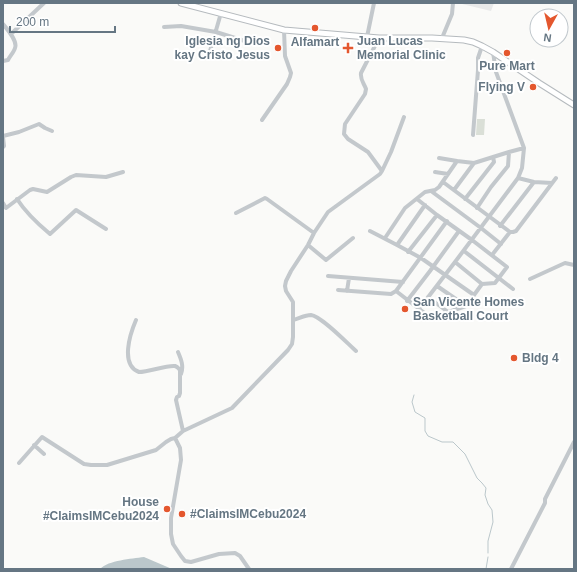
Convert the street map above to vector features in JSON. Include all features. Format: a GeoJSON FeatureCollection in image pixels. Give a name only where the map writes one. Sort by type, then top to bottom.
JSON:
{"type":"FeatureCollection","features":[{"type":"Feature","properties":{"kind":"main road"},"geometry":{"type":"LineString","coordinates":[[181,3],[284,30],[379,38],[442,38],[473,42],[493,52],[574,105]]}},
{"type":"Feature","properties":{"kind":"street"},"geometry":{"type":"LineString","coordinates":[[11,34],[44,3]]}},
{"type":"Feature","properties":{"kind":"street"},"geometry":{"type":"LineString","coordinates":[[367,37],[374,3]]}},
{"type":"Feature","properties":{"kind":"street"},"geometry":{"type":"LineString","coordinates":[[442,38],[452,14],[453,3]]}},
{"type":"Feature","properties":{"kind":"street"},"geometry":{"type":"LineString","coordinates":[[208,58],[221,13]]}},
{"type":"Feature","properties":{"kind":"street"},"geometry":{"type":"LineString","coordinates":[[3,24],[15,41],[15,48],[8,60],[3,61]]}},
{"type":"Feature","properties":{"kind":"street"},"geometry":{"type":"LineString","coordinates":[[164,27],[181,26],[216,32],[248,42]]}},
{"type":"Feature","properties":{"kind":"street"},"geometry":{"type":"LineString","coordinates":[[262,120],[287,84],[291,73],[285,56],[284,30]]}},
{"type":"Feature","properties":{"kind":"street"},"geometry":{"type":"LineString","coordinates":[[379,38],[360,73],[361,80],[366,89],[365,94],[346,124],[344,134],[348,139],[368,152],[382,171]]}},
{"type":"Feature","properties":{"kind":"street"},"geometry":{"type":"LineString","coordinates":[[473,135],[478,58],[482,46]]}},
{"type":"Feature","properties":{"kind":"street"},"geometry":{"type":"LineString","coordinates":[[419,309],[438,286],[518,178],[522,168],[524,148],[496,72],[493,52]]}},
{"type":"Feature","properties":{"kind":"street"},"geometry":{"type":"LineString","coordinates":[[19,463],[42,437],[84,464],[107,465],[156,450],[183,431],[232,408],[292,344],[293,302],[286,291],[286,281],[328,212],[380,174],[391,152],[404,117]]}},
{"type":"Feature","properties":{"kind":"street"},"geometry":{"type":"LineString","coordinates":[[3,147],[3,137],[39,124],[52,131]]}},
{"type":"Feature","properties":{"kind":"street"},"geometry":{"type":"LineString","coordinates":[[439,158],[458,162],[474,163],[524,148]]}},
{"type":"Feature","properties":{"kind":"street"},"geometry":{"type":"LineString","coordinates":[[477,208],[491,187],[508,166],[509,152]]}},
{"type":"Feature","properties":{"kind":"street"},"geometry":{"type":"LineString","coordinates":[[465,199],[494,162],[493,157]]}},
{"type":"Feature","properties":{"kind":"street"},"geometry":{"type":"LineString","coordinates":[[385,238],[405,208],[425,192],[439,187],[458,162]]}},
{"type":"Feature","properties":{"kind":"street"},"geometry":{"type":"LineString","coordinates":[[454,190],[474,163]]}},
{"type":"Feature","properties":{"kind":"street"},"geometry":{"type":"LineString","coordinates":[[3,203],[6,208],[30,190],[33,189],[47,192],[70,177],[76,175],[106,177],[123,172]]}},
{"type":"Feature","properties":{"kind":"street"},"geometry":{"type":"LineString","coordinates":[[435,172],[448,174]]}},
{"type":"Feature","properties":{"kind":"street"},"geometry":{"type":"LineString","coordinates":[[518,178],[534,182],[552,183]]}},
{"type":"Feature","properties":{"kind":"street"},"geometry":{"type":"LineString","coordinates":[[492,255],[510,232],[516,230],[556,178]]}},
{"type":"Feature","properties":{"kind":"street"},"geometry":{"type":"LineString","coordinates":[[443,182],[510,232]]}},
{"type":"Feature","properties":{"kind":"street"},"geometry":{"type":"LineString","coordinates":[[500,226],[534,182]]}},
{"type":"Feature","properties":{"kind":"street"},"geometry":{"type":"LineString","coordinates":[[431,191],[501,244]]}},
{"type":"Feature","properties":{"kind":"street"},"geometry":{"type":"LineString","coordinates":[[236,213],[265,198],[314,233]]}},
{"type":"Feature","properties":{"kind":"street"},"geometry":{"type":"LineString","coordinates":[[417,199],[508,266],[495,283],[482,284],[455,262]]}},
{"type":"Feature","properties":{"kind":"street"},"geometry":{"type":"LineString","coordinates":[[17,200],[34,220],[50,234],[76,210],[106,229]]}},
{"type":"Feature","properties":{"kind":"street"},"geometry":{"type":"LineString","coordinates":[[397,245],[426,205]]}},
{"type":"Feature","properties":{"kind":"street"},"geometry":{"type":"LineString","coordinates":[[408,252],[437,215]]}},
{"type":"Feature","properties":{"kind":"street"},"geometry":{"type":"LineString","coordinates":[[338,290],[391,294],[396,291],[447,221]]}},
{"type":"Feature","properties":{"kind":"street"},"geometry":{"type":"LineString","coordinates":[[370,231],[420,258],[474,295]]}},
{"type":"Feature","properties":{"kind":"street"},"geometry":{"type":"LineString","coordinates":[[407,301],[459,231]]}},
{"type":"Feature","properties":{"kind":"street"},"geometry":{"type":"LineString","coordinates":[[308,245],[326,260],[353,238]]}},
{"type":"Feature","properties":{"kind":"street"},"geometry":{"type":"LineString","coordinates":[[464,251],[513,289]]}},
{"type":"Feature","properties":{"kind":"street"},"geometry":{"type":"LineString","coordinates":[[530,280],[565,263],[574,265]]}},
{"type":"Feature","properties":{"kind":"street"},"geometry":{"type":"LineString","coordinates":[[328,276],[403,282]]}},
{"type":"Feature","properties":{"kind":"street"},"geometry":{"type":"LineString","coordinates":[[348,291],[349,278]]}},
{"type":"Feature","properties":{"kind":"street"},"geometry":{"type":"LineString","coordinates":[[396,291],[431,318],[466,306],[482,284]]}},
{"type":"Feature","properties":{"kind":"street"},"geometry":{"type":"LineString","coordinates":[[438,286],[466,306]]}},
{"type":"Feature","properties":{"kind":"street"},"geometry":{"type":"LineString","coordinates":[[428,297],[448,312]]}},
{"type":"Feature","properties":{"kind":"street"},"geometry":{"type":"LineString","coordinates":[[293,320],[307,316],[315,316],[356,351]]}},
{"type":"Feature","properties":{"kind":"street"},"geometry":{"type":"LineString","coordinates":[[136,320],[131,332],[128,349],[131,366],[139,372],[169,367],[177,367],[180,370],[180,393],[176,400],[183,431]]}},
{"type":"Feature","properties":{"kind":"street"},"geometry":{"type":"LineString","coordinates":[[178,352],[182,367],[182,373],[180,376]]}},
{"type":"Feature","properties":{"kind":"street"},"geometry":{"type":"LineString","coordinates":[[175,438],[180,448],[181,460],[171,518],[171,534],[173,544],[185,561],[191,562],[220,554],[235,553],[240,556],[249,569]]}},
{"type":"Feature","properties":{"kind":"street"},"geometry":{"type":"LineString","coordinates":[[511,569],[574,442]]}},
{"type":"Feature","properties":{"kind":"street"},"geometry":{"type":"LineString","coordinates":[[34,445],[44,454]]}},
{"type":"Feature","properties":{"kind":"shaded area"},"geometry":{"type":"Polygon","coordinates":[[[458,3],[494,3],[491,11],[458,3]]]}},
{"type":"Feature","properties":{"kind":"shaded area"},"geometry":{"type":"Polygon","coordinates":[[[477,119],[485,119],[484,135],[476,135],[477,119]]]}},
{"type":"Feature","properties":{"kind":"shaded area"},"geometry":{"type":"Polygon","coordinates":[[[144,557],[172,569],[100,569],[114,562],[144,557]]]}},
{"type":"Feature","properties":{"kind":"waterway"},"geometry":{"type":"LineString","coordinates":[[414,395],[412,402],[415,412],[425,418],[425,431],[428,436],[442,442],[453,442],[465,454],[477,478],[486,488],[485,495],[492,510],[493,522],[488,541],[488,553]]}},
{"type":"Feature","properties":{"kind":"waterway"},"geometry":{"type":"LineString","coordinates":[[486,569],[488,557]]}},
{"type":"Feature","properties":{"kind":"place","name":"Alfamart"},"geometry":{"type":"Point","coordinates":[315,28]}},
{"type":"Feature","properties":{"kind":"place","name":"Iglesia ng Dios kay Cristo Jesus"},"geometry":{"type":"Point","coordinates":[278,48]}},
{"type":"Feature","properties":{"kind":"place","name":"Juan Lucas Memorial Clinic"},"geometry":{"type":"Point","coordinates":[348,48]}},
{"type":"Feature","properties":{"kind":"place","name":"Pure Mart"},"geometry":{"type":"Point","coordinates":[507,53]}},
{"type":"Feature","properties":{"kind":"place","name":"Flying V"},"geometry":{"type":"Point","coordinates":[533,87]}},
{"type":"Feature","properties":{"kind":"place","name":"San Vicente Homes Basketball Court"},"geometry":{"type":"Point","coordinates":[405,309]}},
{"type":"Feature","properties":{"kind":"place","name":"Bldg 4"},"geometry":{"type":"Point","coordinates":[514,358]}},
{"type":"Feature","properties":{"kind":"place","name":"House #ClaimsIMCebu2024"},"geometry":{"type":"Point","coordinates":[167,509]}},
{"type":"Feature","properties":{"kind":"place","name":"#ClaimsIMCebu2024"},"geometry":{"type":"Point","coordinates":[182,514]}}]}
